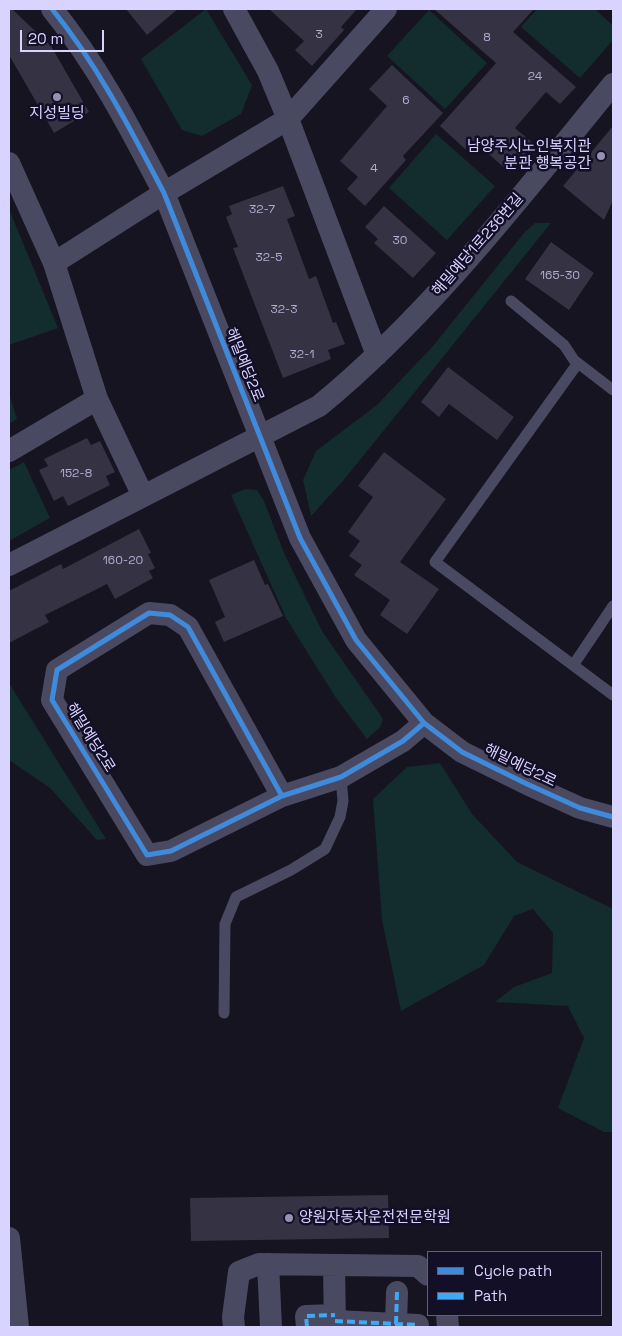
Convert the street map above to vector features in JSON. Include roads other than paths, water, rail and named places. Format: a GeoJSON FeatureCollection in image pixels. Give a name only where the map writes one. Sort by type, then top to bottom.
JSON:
{"type":"FeatureCollection","features":[{"type":"Feature","properties":{"kind":"street","name":"해밀예당2로"},"geometry":{"type":"LineString","coordinates":[[52,9],[82,48],[164,193],[300,538],[356,640],[424,723],[462,752],[580,808],[613,817]]}},
{"type":"Feature","properties":{"kind":"street"},"geometry":{"type":"LineString","coordinates":[[234,9],[268,71],[288,119],[377,355]]}},
{"type":"Feature","properties":{"kind":"street"},"geometry":{"type":"LineString","coordinates":[[54,263],[164,193],[288,119],[386,9]]}},
{"type":"Feature","properties":{"kind":"street","name":"해밀예당1로236번길"},"geometry":{"type":"LineString","coordinates":[[259,438],[319,406],[377,355],[407,325],[534,182],[613,84]]}},
{"type":"Feature","properties":{"kind":"street"},"geometry":{"type":"LineString","coordinates":[[9,163],[54,263],[97,398],[143,496]]}},
{"type":"Feature","properties":{"kind":"street"},"geometry":{"type":"LineString","coordinates":[[9,451],[97,398]]}},
{"type":"Feature","properties":{"kind":"street"},"geometry":{"type":"LineString","coordinates":[[9,565],[259,438]]}},
{"type":"Feature","properties":{"kind":"street","name":"해밀예당2로"},"geometry":{"type":"LineString","coordinates":[[282,796],[188,627],[170,615],[149,613],[57,670],[52,700],[147,855],[171,851],[282,796],[341,777],[403,741],[424,723]]}},
{"type":"Feature","properties":{"kind":"street"},"geometry":{"type":"LineString","coordinates":[[9,1238],[18,1327]]}},
{"type":"Feature","properties":{"kind":"street"},"geometry":{"type":"LineString","coordinates":[[234,1327],[233,1317],[239,1272],[259,1264],[418,1266],[427,1274]]}},
{"type":"Feature","properties":{"kind":"street"},"geometry":{"type":"LineString","coordinates":[[268,1264],[271,1327]]}},
{"type":"Feature","properties":{"kind":"street"},"geometry":{"type":"LineString","coordinates":[[334,1266],[335,1321]]}},
{"type":"Feature","properties":{"kind":"street"},"geometry":{"type":"LineString","coordinates":[[396,1324],[397,1292]]}},
{"type":"Feature","properties":{"kind":"street"},"geometry":{"type":"LineString","coordinates":[[307,1327],[306,1316],[335,1321],[418,1325]]}},
{"type":"Feature","properties":{"kind":"lane"},"geometry":{"type":"LineString","coordinates":[[511,301],[564,345],[578,363],[613,390]]}},
{"type":"Feature","properties":{"kind":"lane"},"geometry":{"type":"LineString","coordinates":[[578,363],[435,562],[613,695]]}},
{"type":"Feature","properties":{"kind":"lane"},"geometry":{"type":"LineString","coordinates":[[574,664],[613,606]]}},
{"type":"Feature","properties":{"kind":"lane"},"geometry":{"type":"LineString","coordinates":[[224,1013],[225,924],[236,897],[291,870],[325,849],[340,817],[343,801],[341,777]]}},
{"type":"Feature","properties":{"kind":"place","name":"지성빌딩"},"geometry":{"type":"Point","coordinates":[57,97]}},
{"type":"Feature","properties":{"kind":"place","name":"남양주시노인복지관 분관 행복공간"},"geometry":{"type":"Point","coordinates":[601,156]}},
{"type":"Feature","properties":{"kind":"place","name":"양원자동차운전전문학원"},"geometry":{"type":"Point","coordinates":[289,1218]}}]}
